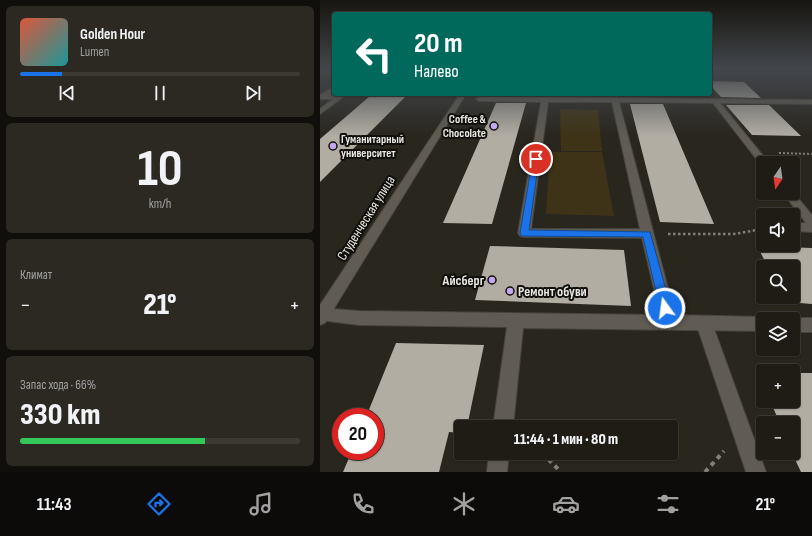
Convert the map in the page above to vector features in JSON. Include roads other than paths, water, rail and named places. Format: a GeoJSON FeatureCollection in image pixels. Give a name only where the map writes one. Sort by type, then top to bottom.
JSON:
{"type":"FeatureCollection","features":[{"type":"Feature","properties":{"kind":"street"},"geometry":{"type":"LineString","coordinates":[[321,98],[330,92]]}},
{"type":"Feature","properties":{"kind":"street","name":"Студенческая улица"},"geometry":{"type":"LineString","coordinates":[[322,316],[462,96]]}},
{"type":"Feature","properties":{"kind":"street"},"geometry":{"type":"LineString","coordinates":[[320,112],[340,97],[321,98]]}},
{"type":"Feature","properties":{"kind":"street"},"geometry":{"type":"LineString","coordinates":[[479,99],[812,102]]}},
{"type":"Feature","properties":{"kind":"street"},"geometry":{"type":"LineString","coordinates":[[545,100],[524,233],[647,234]]}},
{"type":"Feature","properties":{"kind":"street"},"geometry":{"type":"LineString","coordinates":[[614,100],[669,323]]}},
{"type":"Feature","properties":{"kind":"street"},"geometry":{"type":"LineString","coordinates":[[714,101],[758,156]]}},
{"type":"Feature","properties":{"kind":"street"},"geometry":{"type":"LineString","coordinates":[[794,200],[812,223]]}},
{"type":"Feature","properties":{"kind":"street"},"geometry":{"type":"LineString","coordinates":[[800,227],[812,228]]}},
{"type":"Feature","properties":{"kind":"street"},"geometry":{"type":"LineString","coordinates":[[322,316],[359,318],[756,324]]}},
{"type":"Feature","properties":{"kind":"street"},"geometry":{"type":"LineString","coordinates":[[504,420],[516,320]]}},
{"type":"Feature","properties":{"kind":"street"},"geometry":{"type":"LineString","coordinates":[[704,323],[756,472]]}},
{"type":"Feature","properties":{"kind":"street"},"geometry":{"type":"LineString","coordinates":[[800,324],[812,325]]}},
{"type":"Feature","properties":{"kind":"street"},"geometry":{"type":"LineString","coordinates":[[497,472],[498,460]]}},
{"type":"Feature","properties":{"kind":"place","name":"Coffee & Chocolate"},"geometry":{"type":"Point","coordinates":[494,126]}},
{"type":"Feature","properties":{"kind":"place","name":"Гуманитарный университет"},"geometry":{"type":"Point","coordinates":[333,146]}},
{"type":"Feature","properties":{"kind":"place","name":"Айсберг"},"geometry":{"type":"Point","coordinates":[492,280]}},
{"type":"Feature","properties":{"kind":"place","name":"Ремонт обуви"},"geometry":{"type":"Point","coordinates":[510,291]}}]}
